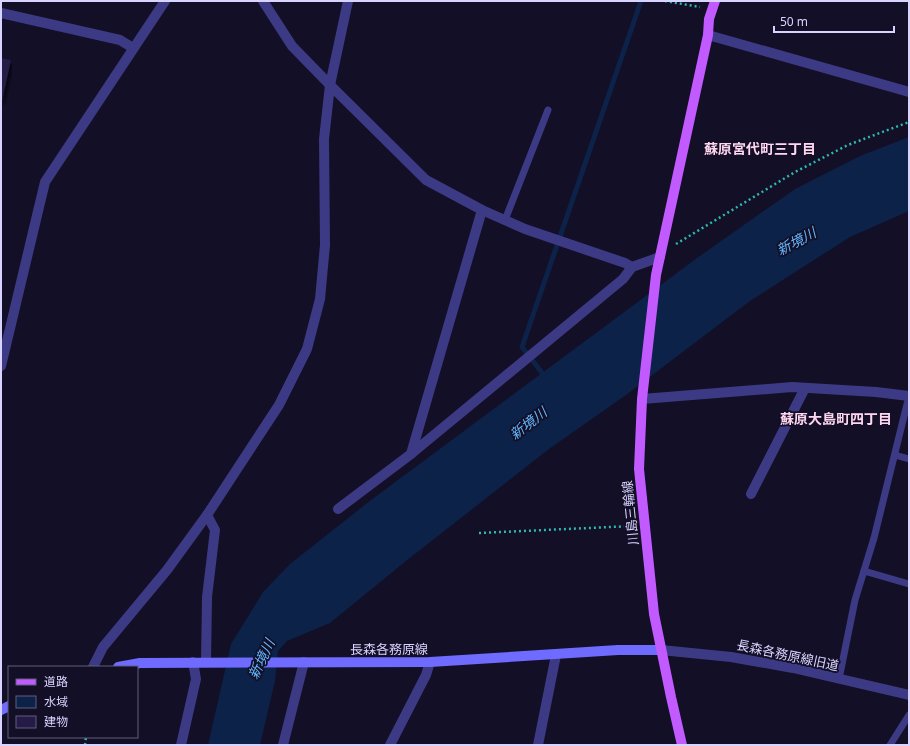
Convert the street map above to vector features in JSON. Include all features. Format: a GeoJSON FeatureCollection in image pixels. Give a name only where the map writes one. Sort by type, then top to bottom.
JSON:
{"type":"FeatureCollection","features":[{"type":"Feature","properties":{"kind":"main road","name":"川島三輪線"},"geometry":{"type":"LineString","coordinates":[[682,745],[654,614],[639,469],[642,399],[656,275],[708,35],[709,18],[714,5]]}},
{"type":"Feature","properties":{"kind":"main road","name":"長森各務原線"},"geometry":{"type":"LineString","coordinates":[[124,666],[140,663],[193,662],[430,662],[618,650],[661,650]]}},
{"type":"Feature","properties":{"kind":"street"},"geometry":{"type":"LineString","coordinates":[[1,366],[45,182],[165,1]]}},
{"type":"Feature","properties":{"kind":"street"},"geometry":{"type":"LineString","coordinates":[[263,1],[292,46],[426,180],[482,210],[508,215],[552,239],[626,263],[632,267]]}},
{"type":"Feature","properties":{"kind":"street"},"geometry":{"type":"LineString","coordinates":[[94,666],[103,647],[167,570],[208,515],[279,405],[307,349],[320,299],[325,245],[324,139],[330,85],[348,1]]}},
{"type":"Feature","properties":{"kind":"street"},"geometry":{"type":"LineString","coordinates":[[1,13],[120,40],[133,48]]}},
{"type":"Feature","properties":{"kind":"street"},"geometry":{"type":"LineString","coordinates":[[708,35],[909,92]]}},
{"type":"Feature","properties":{"kind":"street"},"geometry":{"type":"LineString","coordinates":[[411,454],[482,210]]}},
{"type":"Feature","properties":{"kind":"street"},"geometry":{"type":"LineString","coordinates":[[338,510],[411,454],[538,350],[623,279],[632,267],[660,257]]}},
{"type":"Feature","properties":{"kind":"street"},"geometry":{"type":"LineString","coordinates":[[642,399],[792,387],[876,392],[909,396]]}},
{"type":"Feature","properties":{"kind":"street"},"geometry":{"type":"LineString","coordinates":[[751,494],[805,388]]}},
{"type":"Feature","properties":{"kind":"street"},"geometry":{"type":"LineString","coordinates":[[206,662],[207,597],[215,530],[208,515]]}},
{"type":"Feature","properties":{"kind":"street","name":"長森各務原線旧道"},"geometry":{"type":"LineString","coordinates":[[661,650],[731,657],[793,668],[909,695]]}},
{"type":"Feature","properties":{"kind":"street"},"geometry":{"type":"LineString","coordinates":[[538,745],[556,655]]}},
{"type":"Feature","properties":{"kind":"street"},"geometry":{"type":"LineString","coordinates":[[181,745],[196,679],[193,662]]}},
{"type":"Feature","properties":{"kind":"street"},"geometry":{"type":"LineString","coordinates":[[283,745],[304,662]]}},
{"type":"Feature","properties":{"kind":"street"},"geometry":{"type":"LineString","coordinates":[[390,745],[426,675],[430,662]]}},
{"type":"Feature","properties":{"kind":"lane"},"geometry":{"type":"LineString","coordinates":[[508,215],[548,110]]}},
{"type":"Feature","properties":{"kind":"lane"},"geometry":{"type":"LineString","coordinates":[[839,679],[855,600],[874,538],[909,396]]}},
{"type":"Feature","properties":{"kind":"lane"},"geometry":{"type":"LineString","coordinates":[[894,455],[909,459]]}},
{"type":"Feature","properties":{"kind":"lane"},"geometry":{"type":"LineString","coordinates":[[864,571],[909,584]]}},
{"type":"Feature","properties":{"kind":"lane"},"geometry":{"type":"LineString","coordinates":[[890,745],[909,715]]}},
{"type":"Feature","properties":{"kind":"path"},"geometry":{"type":"LineString","coordinates":[[665,1],[714,5]]}},
{"type":"Feature","properties":{"kind":"path"},"geometry":{"type":"LineString","coordinates":[[660,257],[680,241],[796,172],[848,145],[909,122]]}},
{"type":"Feature","properties":{"kind":"path"},"geometry":{"type":"LineString","coordinates":[[479,533],[644,525]]}},
{"type":"Feature","properties":{"kind":"water","name":"新境川"},"geometry":{"type":"Polygon","coordinates":[[[909,137],[909,211],[850,237],[750,301],[626,395],[549,449],[406,561],[330,623],[287,641],[278,651],[275,681],[260,745],[208,745],[231,644],[263,592],[290,564],[371,500],[697,258],[795,189],[860,156],[909,137]]]}},
{"type":"Feature","properties":{"kind":"building"},"geometry":{"type":"Polygon","coordinates":[[[1,58],[11,60],[2,101],[1,101],[1,58]]]}},
{"type":"Feature","properties":{"kind":"waterway"},"geometry":{"type":"LineString","coordinates":[[546,378],[522,347],[641,1]]}},
{"type":"Feature","properties":{"kind":"district","name":"蘇原宮代町三丁目"},"geometry":{"type":"Point","coordinates":[760,148]}},
{"type":"Feature","properties":{"kind":"district","name":"蘇原大島町四丁目"},"geometry":{"type":"Point","coordinates":[836,418]}}]}
